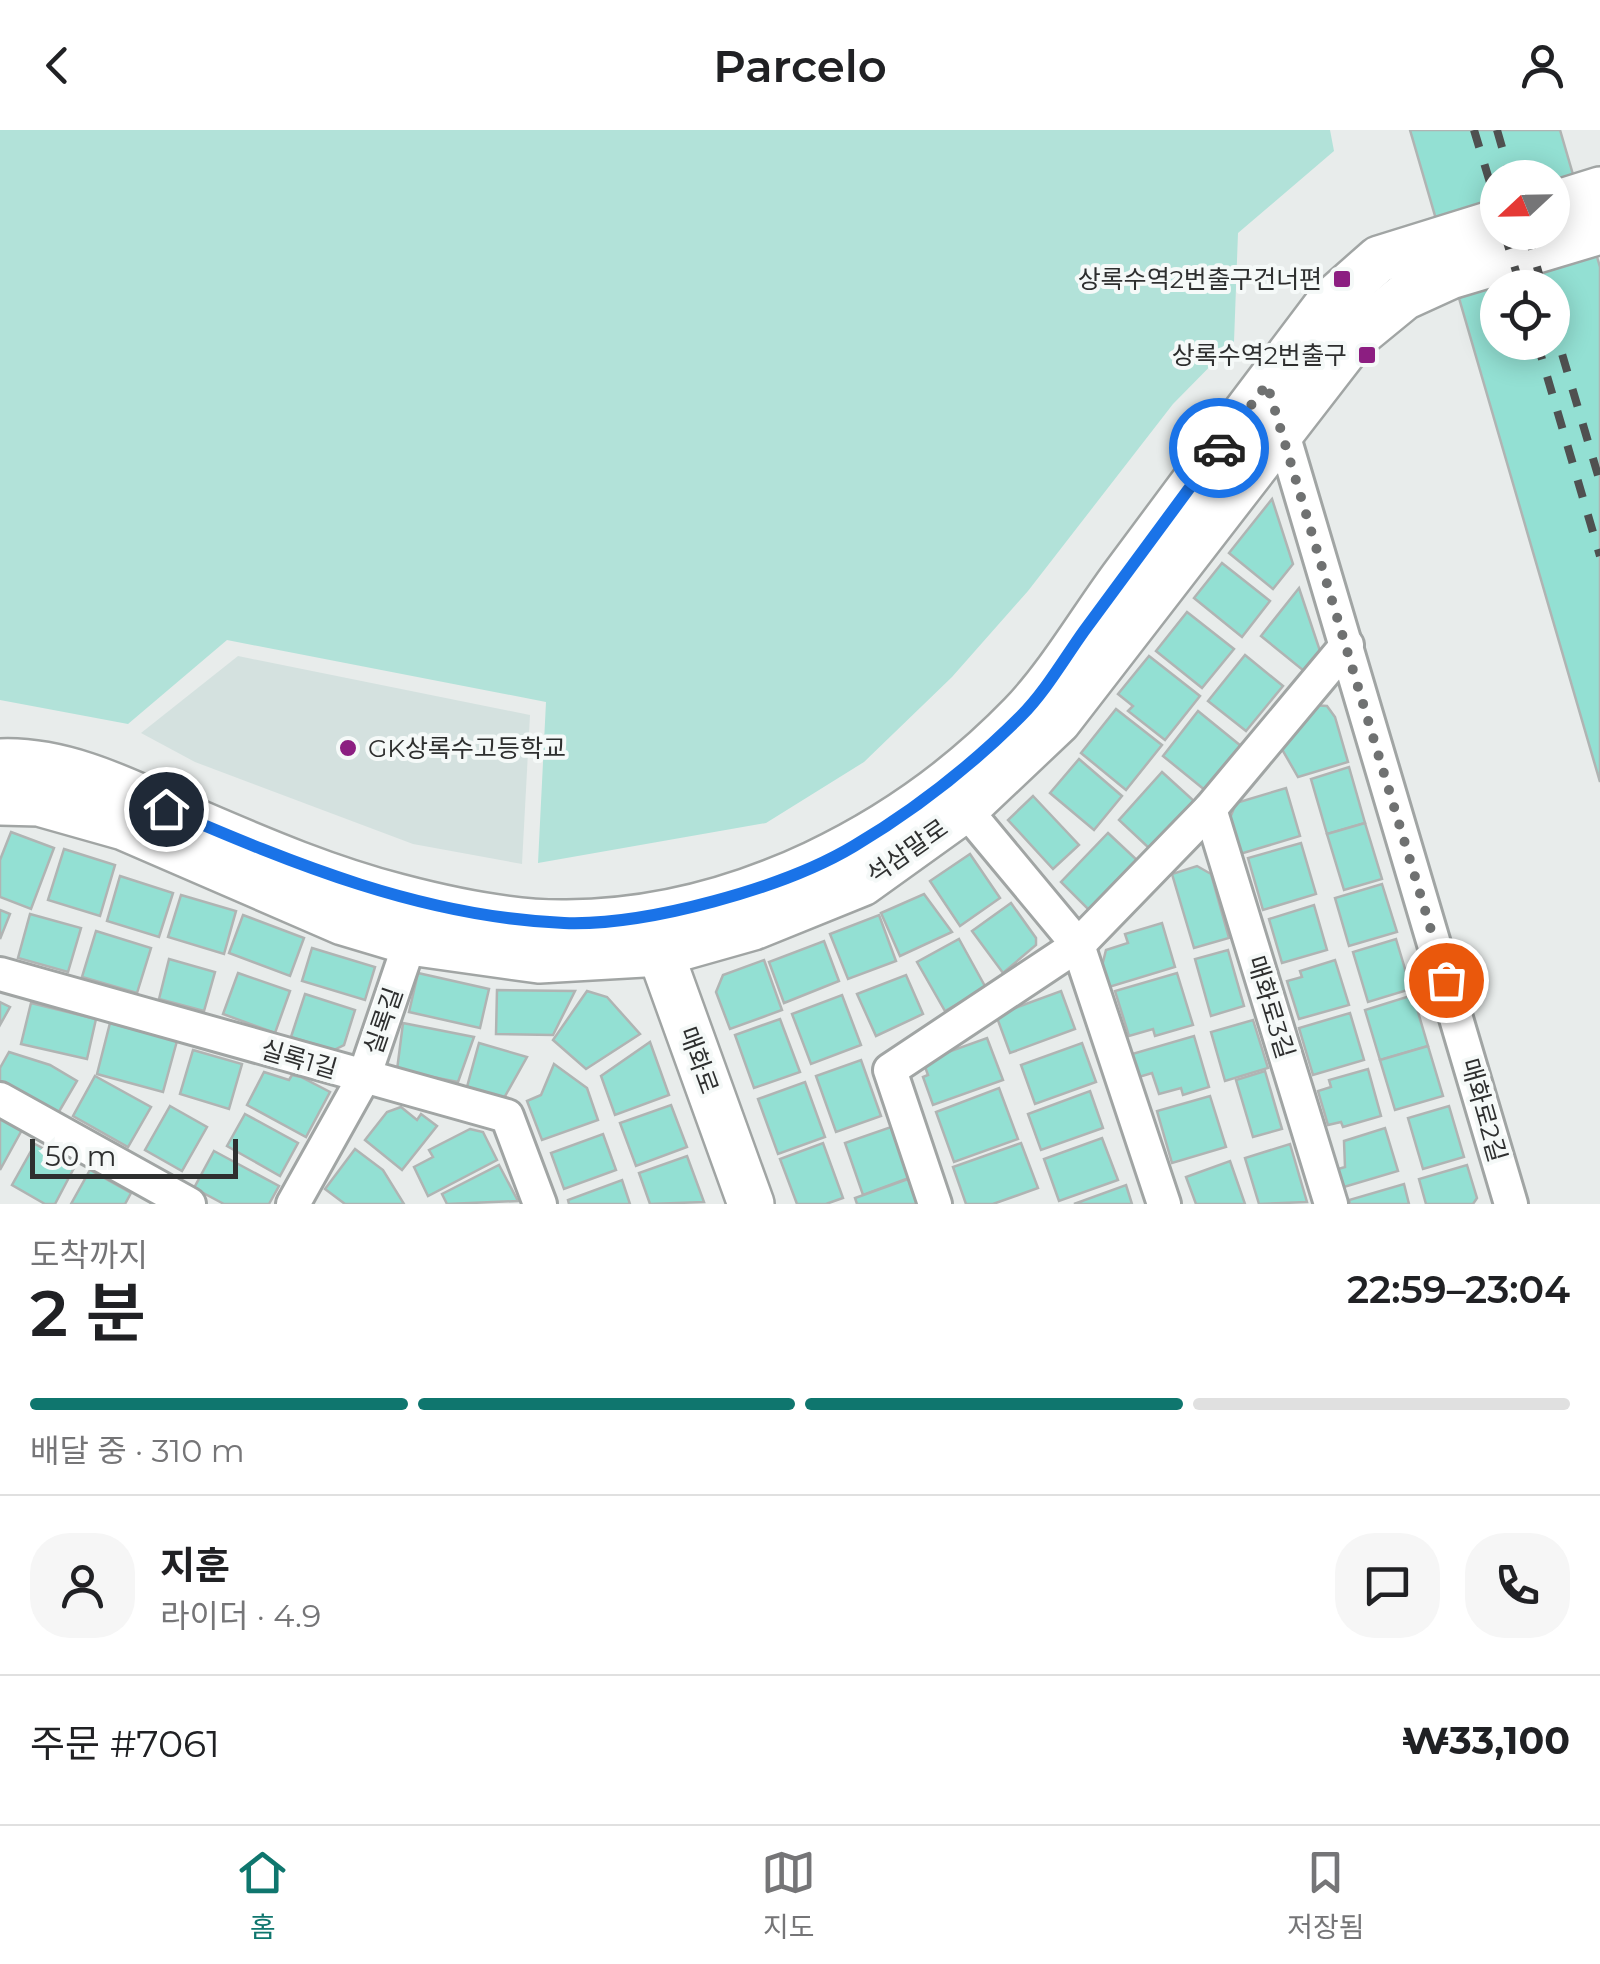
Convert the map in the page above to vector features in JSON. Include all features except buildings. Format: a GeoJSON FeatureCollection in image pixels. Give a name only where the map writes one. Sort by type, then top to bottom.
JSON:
{"type":"FeatureCollection","features":[{"type":"Feature","properties":{"kind":"street"},"geometry":{"type":"LineString","coordinates":[[1570,199],[1600,190]]}},
{"type":"Feature","properties":{"kind":"street","name":"석삼말로"},"geometry":{"type":"LineString","coordinates":[[0,762],[18,761],[96,779],[305,869],[399,897],[472,913],[654,934],[852,848],[941,786],[1023,714],[1328,304],[1379,258],[1480,227]]}},
{"type":"Feature","properties":{"kind":"street","name":"석삼말로"},"geometry":{"type":"LineString","coordinates":[[0,802],[40,803],[124,827],[343,922],[410,942],[538,960],[654,934],[753,927],[862,883],[966,809],[1058,721],[1354,338],[1404,296],[1450,276],[1600,231]]}},
{"type":"Feature","properties":{"kind":"street","name":"매화로2길"},"geometry":{"type":"LineString","coordinates":[[1267,384],[1511,1204]]}},
{"type":"Feature","properties":{"kind":"street"},"geometry":{"type":"LineString","coordinates":[[935,1204],[890,1070],[1078,945],[1210,809],[1347,645]]}},
{"type":"Feature","properties":{"kind":"street"},"geometry":{"type":"LineString","coordinates":[[966,809],[1078,945],[1164,1204]]}},
{"type":"Feature","properties":{"kind":"street","name":"매화로3길"},"geometry":{"type":"LineString","coordinates":[[1210,809],[1331,1204]]}},
{"type":"Feature","properties":{"kind":"street","name":"매화로"},"geometry":{"type":"LineString","coordinates":[[654,934],[750,1204]]}},
{"type":"Feature","properties":{"kind":"street","name":"실록길"},"geometry":{"type":"LineString","coordinates":[[292,1204],[364,1077],[410,942]]}},
{"type":"Feature","properties":{"kind":"street","name":"실록1길"},"geometry":{"type":"LineString","coordinates":[[0,974],[507,1116],[540,1204]]}},
{"type":"Feature","properties":{"kind":"street"},"geometry":{"type":"LineString","coordinates":[[0,1099],[189,1204]]}},
{"type":"Feature","properties":{"kind":"shaded area","name":"GK상록수고등학교"},"geometry":{"type":"Polygon","coordinates":[[[238,656],[530,715],[522,864],[413,844],[195,762],[141,733],[238,656]]]}},
{"type":"Feature","properties":{"kind":"green space"},"geometry":{"type":"Polygon","coordinates":[[[0,130],[1330,130],[1334,151],[1238,233],[1234,342],[1173,404],[1028,591],[952,677],[864,762],[766,823],[538,863],[546,702],[227,640],[128,724],[0,700],[0,130]]]}},
{"type":"Feature","properties":{"kind":"railway"},"geometry":{"type":"LineString","coordinates":[[1474,130],[1483,160]]}},
{"type":"Feature","properties":{"kind":"railway"},"geometry":{"type":"LineString","coordinates":[[1497,130],[1506,160]]}},
{"type":"Feature","properties":{"kind":"railway"},"geometry":{"type":"LineString","coordinates":[[1509,250],[1516,270]]}},
{"type":"Feature","properties":{"kind":"railway"},"geometry":{"type":"LineString","coordinates":[[1532,250],[1538,270]]}},
{"type":"Feature","properties":{"kind":"railway"},"geometry":{"type":"LineString","coordinates":[[1542,360],[1600,556]]}},
{"type":"Feature","properties":{"kind":"railway"},"geometry":{"type":"LineString","coordinates":[[1564,360],[1600,482]]}},
{"type":"Feature","properties":{"kind":"way so far"},"geometry":{"type":"LineString","coordinates":[[1219,448],[1267,384],[1446,980]]}},
{"type":"Feature","properties":{"kind":"place","name":"상록수역2번출구건너편"},"geometry":{"type":"Point","coordinates":[1342,279]}},
{"type":"Feature","properties":{"kind":"place","name":"상록수역2번출구"},"geometry":{"type":"Point","coordinates":[1367,355]}},
{"type":"Feature","properties":{"kind":"place","name":"GK상록수고등학교"},"geometry":{"type":"Point","coordinates":[348,748]}},
{"type":"Feature","properties":{"kind":"route"},"geometry":{"type":"LineString","coordinates":[[166,809],[305,869],[399,897],[472,913],[566,923],[648,915],[743,893],[852,848],[941,786],[1023,714],[1219,448]]}}]}
